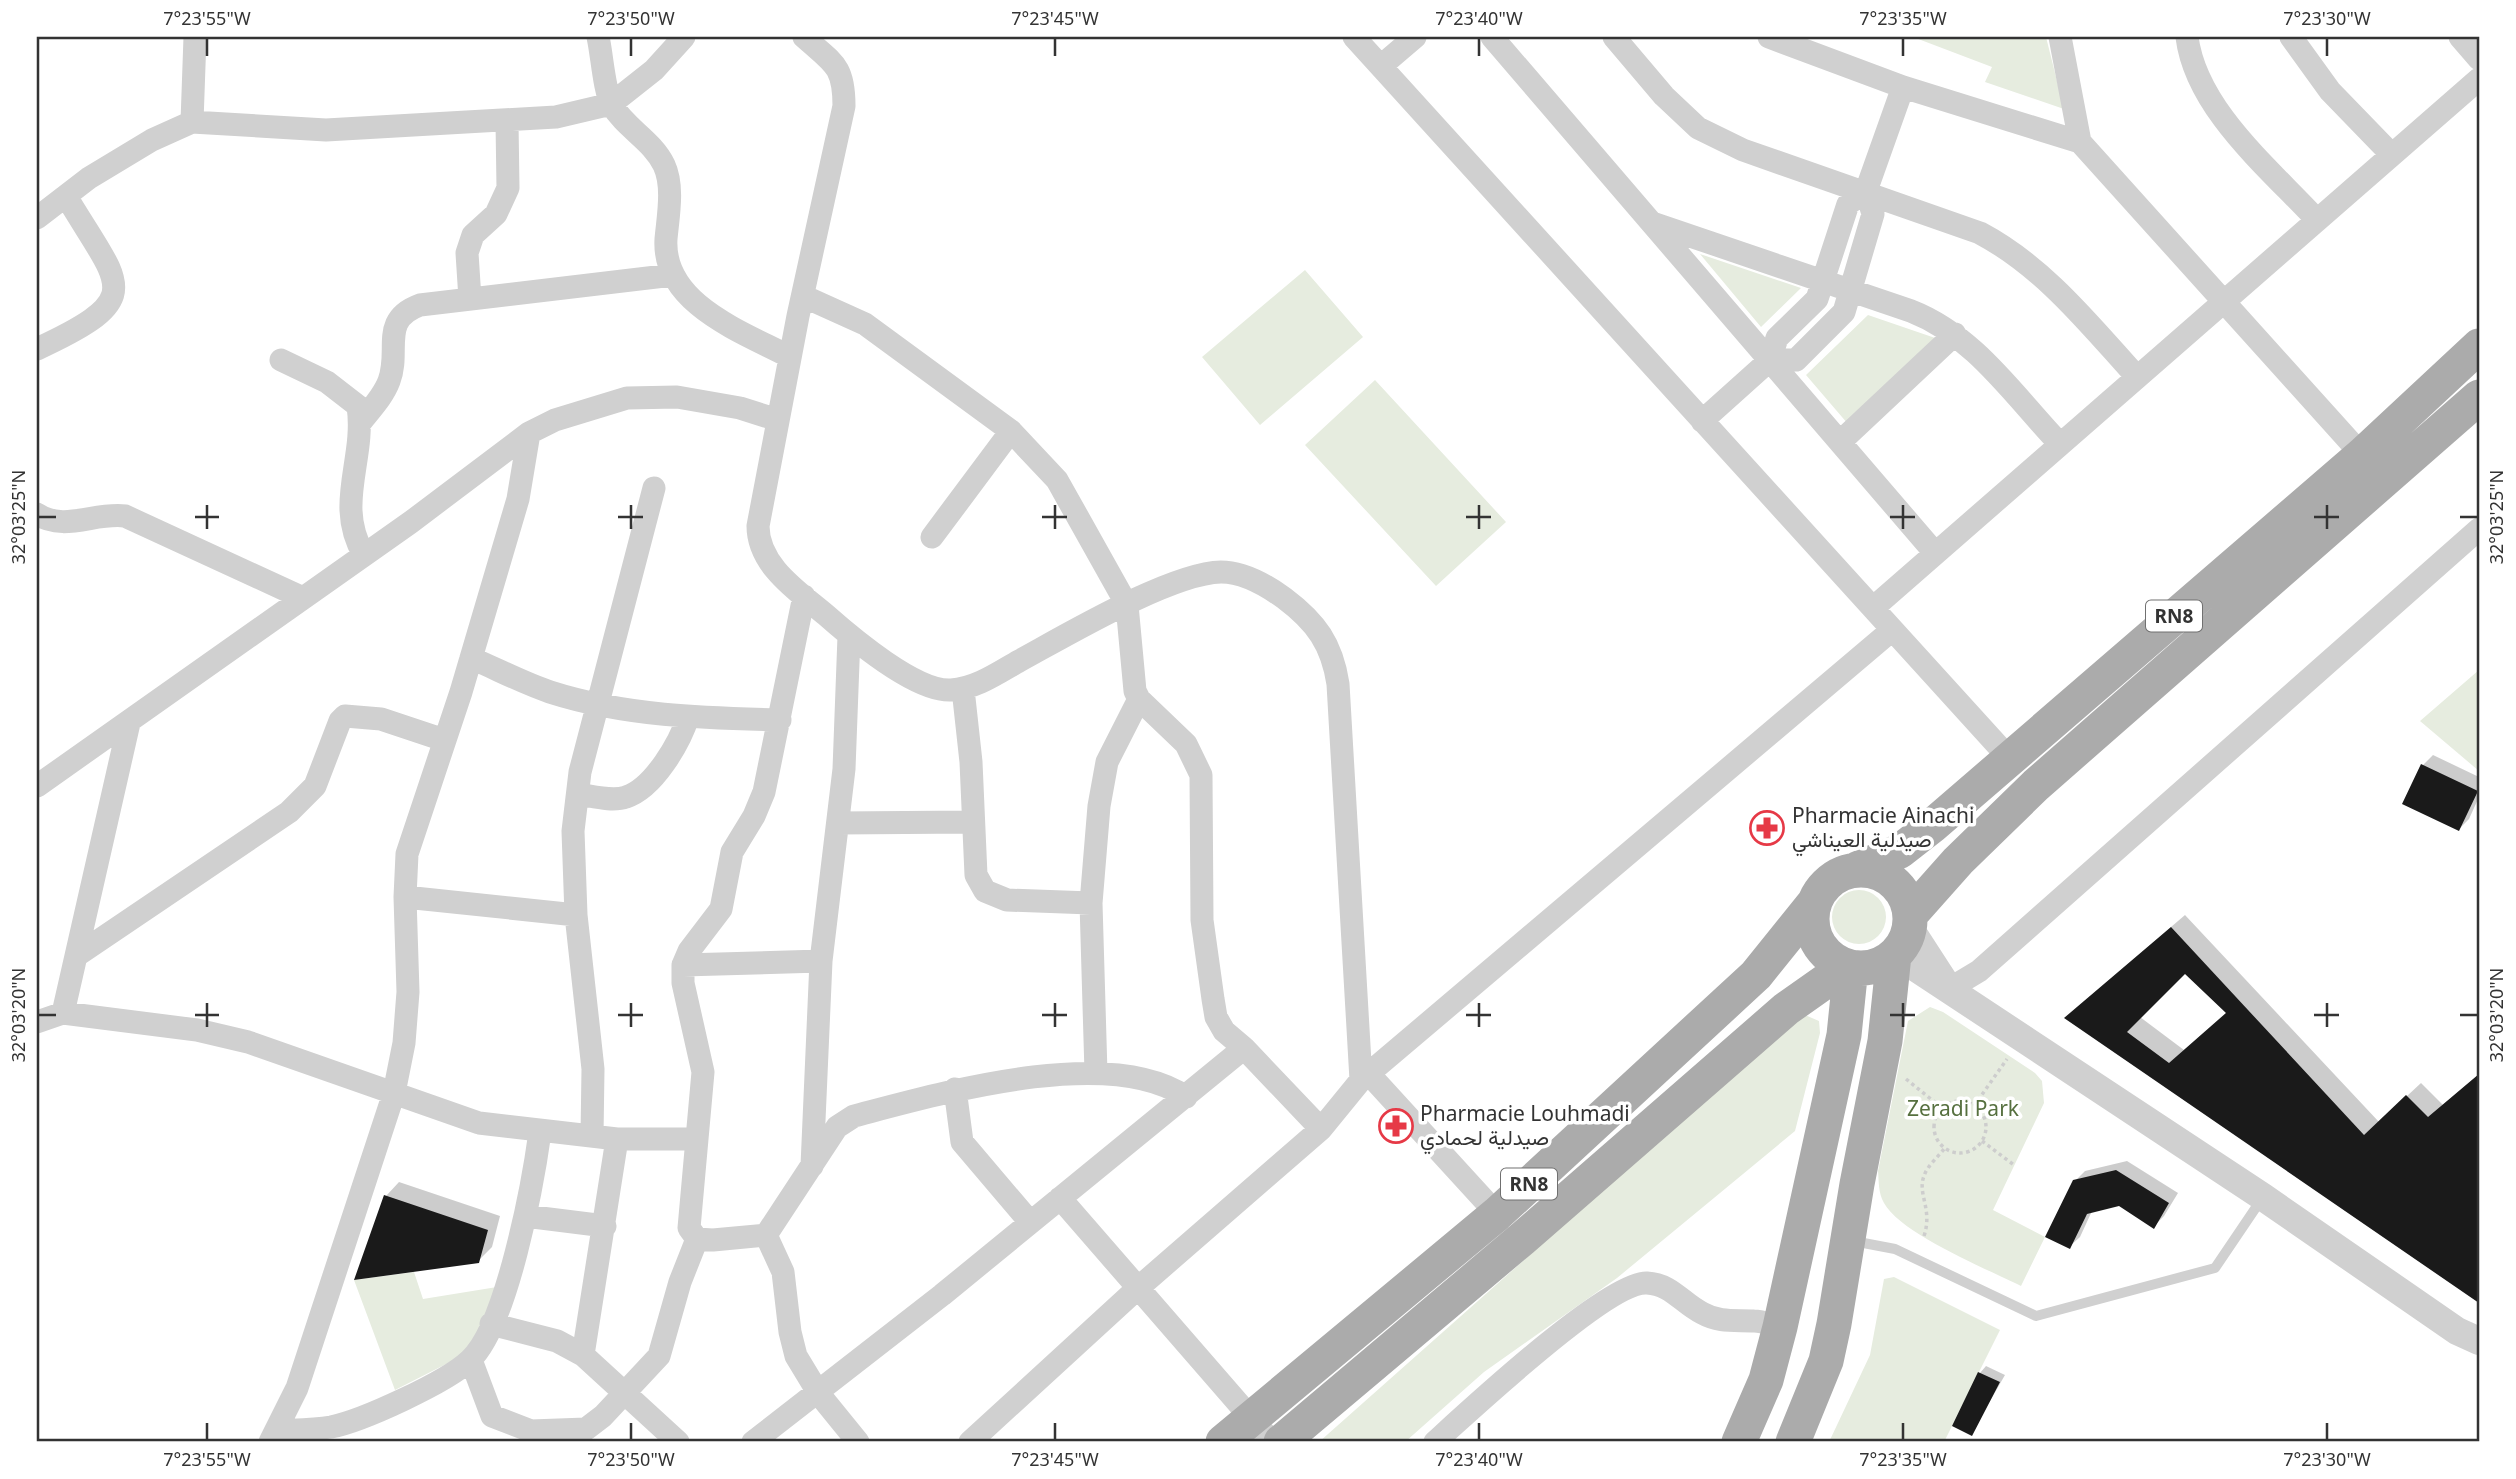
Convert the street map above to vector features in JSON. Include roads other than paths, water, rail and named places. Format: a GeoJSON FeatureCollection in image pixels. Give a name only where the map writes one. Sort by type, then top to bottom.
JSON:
{"type":"FeatureCollection","features":[{"type":"Feature","properties":{"kind":"main road","name":"RN8"},"geometry":{"type":"LineString","coordinates":[[1281,1442],[1511,1248],[1786,1009],[1849,966],[1874,966],[1902,938],[1958,861],[2373,467],[2479,346]]}},
{"type":"Feature","properties":{"kind":"main road","name":"RN8"},"geometry":{"type":"LineString","coordinates":[[1223,1442],[1261,1430],[1756,975],[1830,880],[1900,851],[2373,467],[2479,397]]}},
{"type":"Feature","properties":{"kind":"main road"},"geometry":{"type":"LineString","coordinates":[[1932,826],[1958,861]]}},
{"type":"Feature","properties":{"kind":"main road"},"geometry":{"type":"LineString","coordinates":[[1793,1442],[1826,1361],[1902,938],[1906,900],[1893,882],[1872,871],[1857,869]]}},
{"type":"Feature","properties":{"kind":"main road"},"geometry":{"type":"LineString","coordinates":[[1739,1442],[1766,1380],[1780,1327],[1844,1035],[1849,966],[1832,959],[1821,948],[1814,934],[1811,918],[1814,903]]}},
{"type":"Feature","properties":{"kind":"main road"},"geometry":{"type":"LineString","coordinates":[[1756,975],[1786,1009]]}},
{"type":"Feature","properties":{"kind":"main road"},"geometry":{"type":"LineString","coordinates":[[1844,1035],[1885,1041]]}},
{"type":"Feature","properties":{"kind":"main road"},"geometry":{"type":"LineString","coordinates":[[1815,1174],[1857,1184]]}},
{"type":"Feature","properties":{"kind":"street"},"geometry":{"type":"LineString","coordinates":[[192,122],[195,37]]}},
{"type":"Feature","properties":{"kind":"street"},"geometry":{"type":"LineString","coordinates":[[598,37],[611,104],[653,146],[666,167],[669,186],[665,254],[673,275],[695,302],[720,321],[790,357]]}},
{"type":"Feature","properties":{"kind":"street"},"geometry":{"type":"LineString","coordinates":[[37,218],[66,195],[152,140],[192,122],[326,130],[507,122],[556,117],[611,104],[654,70],[684,37]]}},
{"type":"Feature","properties":{"kind":"street"},"geometry":{"type":"LineString","coordinates":[[804,37],[836,66],[843,77],[844,106],[778,419],[758,539],[762,553],[804,596],[849,636],[914,679],[936,689],[963,689],[1127,605],[1206,574],[1238,575],[1273,590],[1313,621],[1330,648],[1338,684],[1365,1077],[1497,1214]]}},
{"type":"Feature","properties":{"kind":"street"},"geometry":{"type":"LineString","coordinates":[[1354,37],[2010,759]]}},
{"type":"Feature","properties":{"kind":"street"},"geometry":{"type":"LineString","coordinates":[[1381,66],[1415,37]]}},
{"type":"Feature","properties":{"kind":"street"},"geometry":{"type":"LineString","coordinates":[[1492,37],[1936,553]]}},
{"type":"Feature","properties":{"kind":"street"},"geometry":{"type":"LineString","coordinates":[[1614,37],[1664,96],[1698,128],[1743,150],[1980,233],[2015,253],[2072,305],[2137,377]]}},
{"type":"Feature","properties":{"kind":"street"},"geometry":{"type":"LineString","coordinates":[[1769,37],[1903,87],[2080,142],[2373,467]]}},
{"type":"Feature","properties":{"kind":"street"},"geometry":{"type":"LineString","coordinates":[[2060,37],[2080,142]]}},
{"type":"Feature","properties":{"kind":"street"},"geometry":{"type":"LineString","coordinates":[[2187,37],[2197,78],[2214,106],[2317,220]]}},
{"type":"Feature","properties":{"kind":"street"},"geometry":{"type":"LineString","coordinates":[[2460,37],[2479,60]]}},
{"type":"Feature","properties":{"kind":"street"},"geometry":{"type":"LineString","coordinates":[[2301,41],[2330,91],[2392,155]]}},
{"type":"Feature","properties":{"kind":"street"},"geometry":{"type":"LineString","coordinates":[[1872,608],[2479,79]]}},
{"type":"Feature","properties":{"kind":"street"},"geometry":{"type":"LineString","coordinates":[[1770,360],[1796,360],[1844,312],[1872,214],[1866,191],[1903,87]]}},
{"type":"Feature","properties":{"kind":"street"},"geometry":{"type":"LineString","coordinates":[[470,299],[467,253],[473,235],[496,214],[508,188],[507,122]]}},
{"type":"Feature","properties":{"kind":"street"},"geometry":{"type":"LineString","coordinates":[[1702,421],[1770,360],[1777,338],[1817,299],[1848,204],[1866,191]]}},
{"type":"Feature","properties":{"kind":"street"},"geometry":{"type":"LineString","coordinates":[[37,349],[86,326],[110,304],[116,291],[111,272],[66,195]]}},
{"type":"Feature","properties":{"kind":"street"},"geometry":{"type":"LineString","coordinates":[[1652,223],[1929,318],[1955,334],[2060,444]]}},
{"type":"Feature","properties":{"kind":"street"},"geometry":{"type":"LineString","coordinates":[[360,423],[390,378],[396,323],[403,311],[420,305],[673,275]]}},
{"type":"Feature","properties":{"kind":"street"},"geometry":{"type":"LineString","coordinates":[[803,296],[865,324],[1012,431],[1057,480],[1127,605],[1135,691],[1139,699],[1186,744],[1201,775],[1202,919],[1216,1017],[1224,1031],[1244,1048],[1321,1129]]}},
{"type":"Feature","properties":{"kind":"street"},"geometry":{"type":"LineString","coordinates":[[1840,442],[1955,334]]}},
{"type":"Feature","properties":{"kind":"street"},"geometry":{"type":"LineString","coordinates":[[281,360],[327,382],[358,406],[360,423],[349,520],[364,555]]}},
{"type":"Feature","properties":{"kind":"street"},"geometry":{"type":"LineString","coordinates":[[37,786],[364,555],[529,433],[579,411],[627,398],[677,397],[740,408],[778,419]]}},
{"type":"Feature","properties":{"kind":"street"},"geometry":{"type":"LineString","coordinates":[[932,537],[1012,431]]}},
{"type":"Feature","properties":{"kind":"street"},"geometry":{"type":"LineString","coordinates":[[274,1436],[297,1388],[394,1093],[404,1043],[408,992],[405,897],[407,854],[471,657],[518,499],[529,433]]}},
{"type":"Feature","properties":{"kind":"street"},"geometry":{"type":"LineString","coordinates":[[592,1136],[593,1069],[576,915],[573,831],[580,772],[654,488]]}},
{"type":"Feature","properties":{"kind":"street"},"geometry":{"type":"LineString","coordinates":[[37,514],[47,521],[65,522],[112,514],[125,516],[303,598]]}},
{"type":"Feature","properties":{"kind":"street"},"geometry":{"type":"LineString","coordinates":[[1949,989],[1990,962],[2479,529]]}},
{"type":"Feature","properties":{"kind":"street"},"geometry":{"type":"LineString","coordinates":[[766,1235],[713,1240],[697,1238],[689,1228],[702,1072],[683,983],[683,965],[689,951],[721,909],[732,852],[754,816],[764,792],[804,596]]}},
{"type":"Feature","properties":{"kind":"street"},"geometry":{"type":"LineString","coordinates":[[970,1442],[1138,1288],[1321,1129],[1365,1077],[1892,630]]}},
{"type":"Feature","properties":{"kind":"street"},"geometry":{"type":"LineString","coordinates":[[812,1166],[821,961],[844,769],[849,636]]}},
{"type":"Feature","properties":{"kind":"street"},"geometry":{"type":"LineString","coordinates":[[471,657],[550,692],[626,710],[688,717],[780,720]]}},
{"type":"Feature","properties":{"kind":"street"},"geometry":{"type":"LineString","coordinates":[[963,689],[971,762],[976,875],[985,891],[1007,900],[1091,903]]}},
{"type":"Feature","properties":{"kind":"street"},"geometry":{"type":"LineString","coordinates":[[1096,1073],[1091,903],[1098,817],[1107,762],[1139,699]]}},
{"type":"Feature","properties":{"kind":"street"},"geometry":{"type":"LineString","coordinates":[[76,956],[289,812],[316,786],[340,721],[345,716],[381,719],[444,740]]}},
{"type":"Feature","properties":{"kind":"street"},"geometry":{"type":"LineString","coordinates":[[578,794],[615,798],[627,797],[638,790],[669,758],[681,738],[688,717]]}},
{"type":"Feature","properties":{"kind":"street"},"geometry":{"type":"LineString","coordinates":[[63,1013],[129,723]]}},
{"type":"Feature","properties":{"kind":"street"},"geometry":{"type":"LineString","coordinates":[[838,823],[972,822]]}},
{"type":"Feature","properties":{"kind":"street"},"geometry":{"type":"LineString","coordinates":[[405,897],[576,915]]}},
{"type":"Feature","properties":{"kind":"street"},"geometry":{"type":"LineString","coordinates":[[1902,938],[1949,989],[2263,1197],[2457,1331],[2479,1340]]}},
{"type":"Feature","properties":{"kind":"street"},"geometry":{"type":"LineString","coordinates":[[683,965],[821,961]]}},
{"type":"Feature","properties":{"kind":"street"},"geometry":{"type":"LineString","coordinates":[[37,1022],[63,1013],[197,1030],[394,1093],[479,1124],[617,1139],[696,1139]]}},
{"type":"Feature","properties":{"kind":"street"},"geometry":{"type":"LineString","coordinates":[[753,1442],[819,1394],[1244,1048]]}},
{"type":"Feature","properties":{"kind":"street"},"geometry":{"type":"LineString","coordinates":[[766,1235],[836,1127],[854,1116],[975,1084],[1096,1073],[1169,1085],[1186,1097]]}},
{"type":"Feature","properties":{"kind":"street"},"geometry":{"type":"LineString","coordinates":[[955,1089],[962,1142],[1030,1222]]}},
{"type":"Feature","properties":{"kind":"street"},"geometry":{"type":"LineString","coordinates":[[274,1436],[334,1426],[440,1382],[471,1360],[491,1324],[510,1272],[526,1216],[540,1132]]}},
{"type":"Feature","properties":{"kind":"street"},"geometry":{"type":"LineString","coordinates":[[583,1355],[617,1139]]}},
{"type":"Feature","properties":{"kind":"street"},"geometry":{"type":"LineString","coordinates":[[1060,1198],[1261,1430]]}},
{"type":"Feature","properties":{"kind":"street"},"geometry":{"type":"LineString","coordinates":[[526,1216],[604,1226]]}},
{"type":"Feature","properties":{"kind":"street"},"geometry":{"type":"LineString","coordinates":[[766,1235],[783,1272],[789,1332],[796,1356],[819,1394],[858,1442]]}},
{"type":"Feature","properties":{"kind":"street"},"geometry":{"type":"LineString","coordinates":[[471,1360],[492,1416],[528,1437],[586,1429],[626,1393],[659,1356],[680,1282],[697,1238]]}},
{"type":"Feature","properties":{"kind":"street"},"geometry":{"type":"LineString","coordinates":[[1436,1442],[1598,1306],[1633,1284],[1663,1286],[1676,1292],[1700,1313],[1720,1321],[1754,1321],[1780,1327]]}},
{"type":"Feature","properties":{"kind":"street"},"geometry":{"type":"LineString","coordinates":[[491,1324],[557,1341],[583,1355],[678,1442]]}},
{"type":"Feature","properties":{"kind":"lane"},"geometry":{"type":"LineString","coordinates":[[1848,1240],[1895,1249],[2036,1316],[2215,1268],[2263,1197]]}},
{"type":"Feature","properties":{"kind":"place","name":"Pharmacie Ainachi صيدلية العيناشي"},"geometry":{"type":"Point","coordinates":[1767,828]}},
{"type":"Feature","properties":{"kind":"place","name":"Pharmacie Louhmadi صيدلية لحمادي"},"geometry":{"type":"Point","coordinates":[1396,1126]}},
{"type":"Feature","properties":{"kind":"park label","name":"Zeradi Park"},"geometry":{"type":"Point","coordinates":[1963,1109]}}]}
